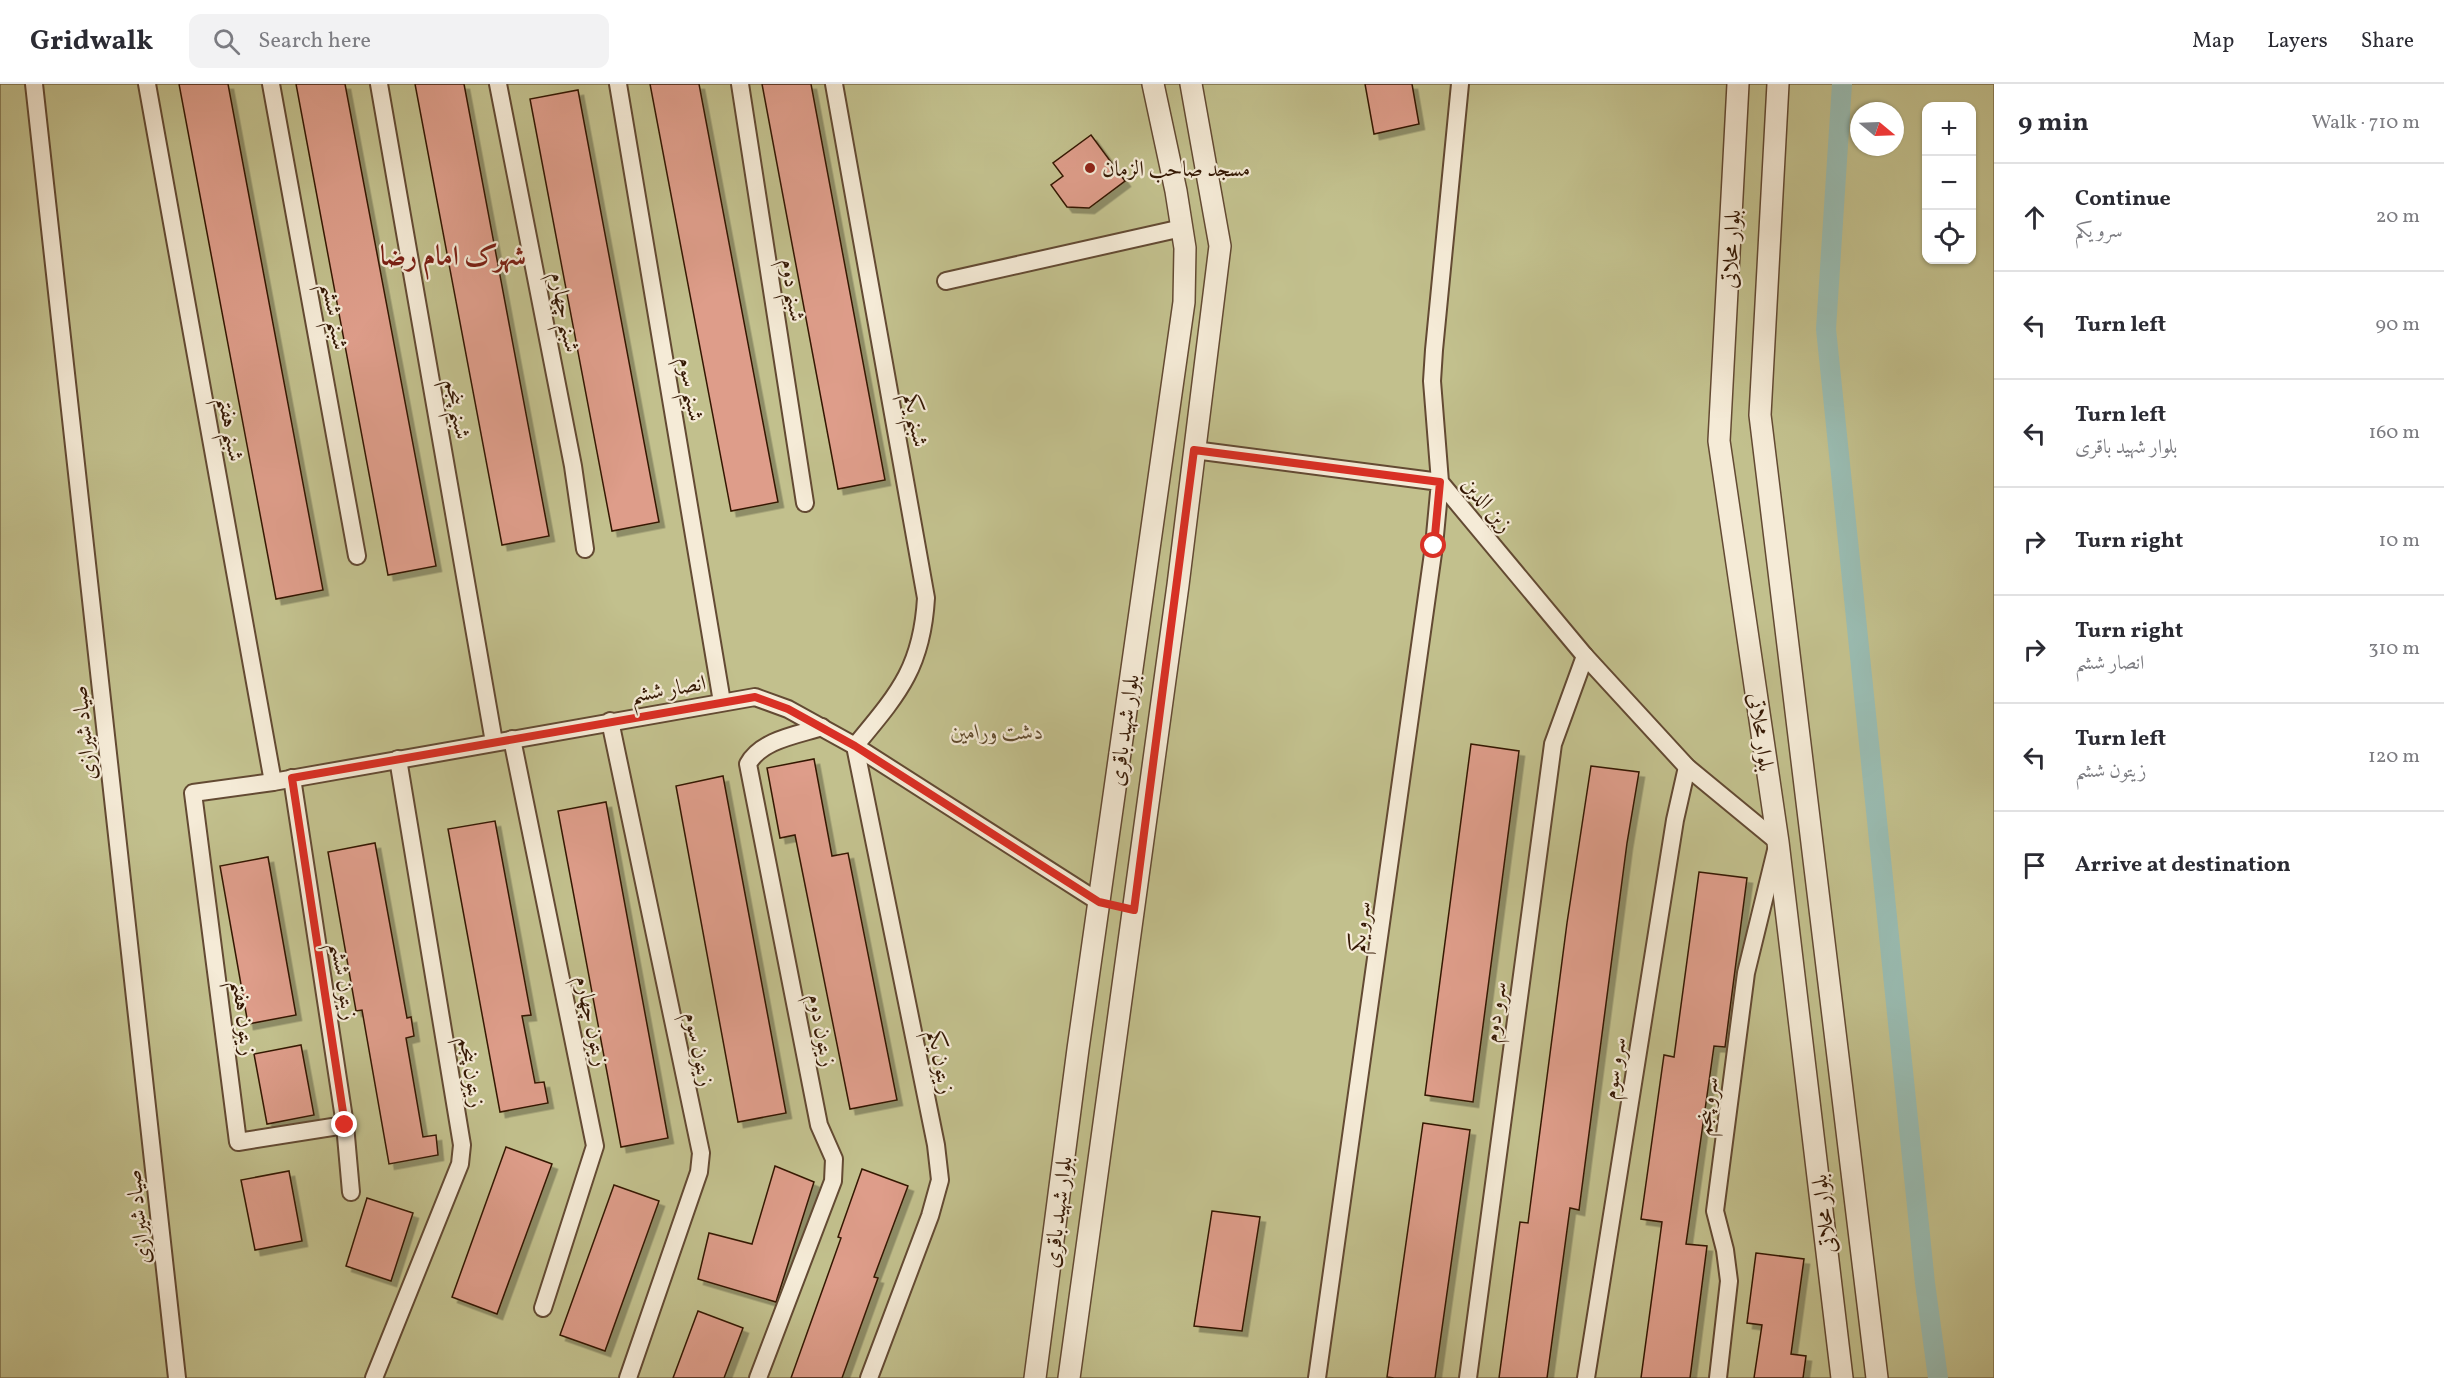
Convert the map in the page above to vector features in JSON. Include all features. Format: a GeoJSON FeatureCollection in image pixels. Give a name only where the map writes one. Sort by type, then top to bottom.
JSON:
{"type":"FeatureCollection","features":[{"type":"Feature","properties":{"kind":"street","name":"صیاد شیرازی"},"geometry":{"type":"LineString","coordinates":[[34,84],[177,1378]]}},
{"type":"Feature","properties":{"kind":"street","name":"شبنم هفتم"},"geometry":{"type":"LineString","coordinates":[[147,84],[273,782]]}},
{"type":"Feature","properties":{"kind":"street","name":"شبنم ششم"},"geometry":{"type":"LineString","coordinates":[[271,84],[357,556]]}},
{"type":"Feature","properties":{"kind":"street","name":"شبنم پنجم"},"geometry":{"type":"LineString","coordinates":[[379,84],[494,742]]}},
{"type":"Feature","properties":{"kind":"street","name":"شبنم چهارم"},"geometry":{"type":"LineString","coordinates":[[498,84],[573,466],[585,549]]}},
{"type":"Feature","properties":{"kind":"street","name":"شبنم سوم"},"geometry":{"type":"LineString","coordinates":[[618,84],[723,702]]}},
{"type":"Feature","properties":{"kind":"street","name":"شبنم دوم"},"geometry":{"type":"LineString","coordinates":[[740,84],[805,503]]}},
{"type":"Feature","properties":{"kind":"street","name":"شبنم یکم"},"geometry":{"type":"LineString","coordinates":[[834,84],[926,598],[924,626],[914,664],[892,701],[855,746]]}},
{"type":"Feature","properties":{"kind":"street","name":"بلوار شهید باقری"},"geometry":{"type":"LineString","coordinates":[[1035,1378],[1099,902],[1184,303],[1185,248],[1154,84]]}},
{"type":"Feature","properties":{"kind":"street","name":"بلوار شهید باقری"},"geometry":{"type":"LineString","coordinates":[[1069,1378],[1134,910],[1220,246],[1191,84]]}},
{"type":"Feature","properties":{"kind":"street","name":"بلوار محلاتی"},"geometry":{"type":"LineString","coordinates":[[1738,84],[1719,441],[1778,842],[1842,1378]]}},
{"type":"Feature","properties":{"kind":"street","name":"بلوار محلاتی"},"geometry":{"type":"LineString","coordinates":[[1778,84],[1760,415],[1877,1378]]}},
{"type":"Feature","properties":{"kind":"street","name":"زین الدین"},"geometry":{"type":"LineString","coordinates":[[1459,86],[1432,381],[1440,482],[1585,656],[1687,767],[1778,842]]}},
{"type":"Feature","properties":{"kind":"street"},"geometry":{"type":"LineString","coordinates":[[946,281],[1182,228]]}},
{"type":"Feature","properties":{"kind":"street"},"geometry":{"type":"LineString","coordinates":[[1194,450],[1440,482]]}},
{"type":"Feature","properties":{"kind":"street","name":"سرو یکم"},"geometry":{"type":"LineString","coordinates":[[1317,1378],[1434,546],[1440,482]]}},
{"type":"Feature","properties":{"kind":"street","name":"سرو دوم"},"geometry":{"type":"LineString","coordinates":[[1468,1378],[1553,744],[1585,656]]}},
{"type":"Feature","properties":{"kind":"street","name":"انصار ششم"},"geometry":{"type":"LineString","coordinates":[[192,793],[273,782],[755,697],[788,709],[855,746],[1099,902]]}},
{"type":"Feature","properties":{"kind":"street","name":"زیتون سوم"},"geometry":{"type":"LineString","coordinates":[[610,721],[700,1153],[699,1172],[627,1378]]}},
{"type":"Feature","properties":{"kind":"street","name":"زیتون دوم"},"geometry":{"type":"LineString","coordinates":[[758,1378],[832,1181],[834,1159],[819,1125],[748,764],[753,754],[762,747],[822,727]]}},
{"type":"Feature","properties":{"kind":"street","name":"زیتون چهارم"},"geometry":{"type":"LineString","coordinates":[[512,739],[594,1146],[543,1308]]}},
{"type":"Feature","properties":{"kind":"street","name":"زیتون یکم"},"geometry":{"type":"LineString","coordinates":[[855,746],[936,1145],[940,1180],[930,1216],[869,1378]]}},
{"type":"Feature","properties":{"kind":"street","name":"زیتون پنجم"},"geometry":{"type":"LineString","coordinates":[[374,1378],[460,1164],[462,1145],[398,759]]}},
{"type":"Feature","properties":{"kind":"street","name":"سرو سوم"},"geometry":{"type":"LineString","coordinates":[[1586,1378],[1675,820],[1687,767]]}},
{"type":"Feature","properties":{"kind":"street","name":"زیتون ششم"},"geometry":{"type":"LineString","coordinates":[[292,778],[345,1125],[351,1192]]}},
{"type":"Feature","properties":{"kind":"street","name":"زیتون هفتم"},"geometry":{"type":"LineString","coordinates":[[192,793],[238,1142],[345,1125]]}},
{"type":"Feature","properties":{"kind":"street"},"geometry":{"type":"LineString","coordinates":[[1778,842],[1812,835]]}},
{"type":"Feature","properties":{"kind":"street","name":"سرو پنجم"},"geometry":{"type":"LineString","coordinates":[[1718,1378],[1729,1281],[1725,1250],[1715,1211],[1746,973],[1778,842]]}},
{"type":"Feature","properties":{"kind":"street"},"geometry":{"type":"LineString","coordinates":[[1099,902],[1134,910]]}},
{"type":"Feature","properties":{"kind":"green space","name":"دشت ورامین"},"geometry":{"type":"Polygon","coordinates":[[[0,84],[1994,84],[1994,1378],[0,1378],[0,84]]]}},
{"type":"Feature","properties":{"kind":"building"},"geometry":{"type":"Polygon","coordinates":[[[179,84],[228,84],[323,590],[276,599],[179,84]]]}},
{"type":"Feature","properties":{"kind":"building"},"geometry":{"type":"Polygon","coordinates":[[[296,84],[345,84],[436,566],[388,575],[296,84]]]}},
{"type":"Feature","properties":{"kind":"building"},"geometry":{"type":"Polygon","coordinates":[[[415,84],[464,84],[549,536],[502,545],[415,84]]]}},
{"type":"Feature","properties":{"kind":"building"},"geometry":{"type":"Polygon","coordinates":[[[650,84],[699,84],[778,502],[731,511],[650,84]]]}},
{"type":"Feature","properties":{"kind":"building"},"geometry":{"type":"Polygon","coordinates":[[[762,84],[811,84],[885,480],[838,489],[762,84]]]}},
{"type":"Feature","properties":{"kind":"building"},"geometry":{"type":"Polygon","coordinates":[[[1365,84],[1412,84],[1419,124],[1374,134],[1365,84]]]}},
{"type":"Feature","properties":{"kind":"building"},"geometry":{"type":"Polygon","coordinates":[[[578,90],[659,522],[612,531],[530,99],[578,90]]]}},
{"type":"Feature","properties":{"kind":"building","name":"مسجد صاحب الزمان"},"geometry":{"type":"Polygon","coordinates":[[[1091,135],[1125,181],[1089,208],[1067,207],[1051,185],[1063,176],[1053,163],[1091,135]]]}},
{"type":"Feature","properties":{"kind":"building"},"geometry":{"type":"Polygon","coordinates":[[[1471,744],[1519,751],[1473,1102],[1425,1095],[1471,744]]]}},
{"type":"Feature","properties":{"kind":"building"},"geometry":{"type":"Polygon","coordinates":[[[814,759],[832,856],[848,853],[897,1100],[850,1109],[795,835],[780,838],[767,768],[814,759]]]}},
{"type":"Feature","properties":{"kind":"building"},"geometry":{"type":"Polygon","coordinates":[[[1591,766],[1639,772],[1627,843],[1579,1210],[1570,1208],[1547,1378],[1499,1378],[1520,1222],[1528,1223],[1567,923],[1591,766]]]}},
{"type":"Feature","properties":{"kind":"building"},"geometry":{"type":"Polygon","coordinates":[[[723,776],[786,1113],[738,1122],[676,786],[723,776]]]}},
{"type":"Feature","properties":{"kind":"building"},"geometry":{"type":"Polygon","coordinates":[[[606,802],[668,1138],[621,1147],[558,811],[606,802]]]}},
{"type":"Feature","properties":{"kind":"building"},"geometry":{"type":"Polygon","coordinates":[[[495,821],[531,1015],[522,1016],[535,1083],[544,1082],[548,1103],[500,1112],[448,829],[495,821]]]}},
{"type":"Feature","properties":{"kind":"building"},"geometry":{"type":"Polygon","coordinates":[[[375,843],[407,1018],[411,1017],[414,1036],[406,1038],[423,1137],[436,1135],[438,1155],[389,1164],[362,1010],[356,1011],[328,852],[375,843]]]}},
{"type":"Feature","properties":{"kind":"building"},"geometry":{"type":"Polygon","coordinates":[[[268,857],[296,1015],[248,1024],[220,866],[268,857]]]}},
{"type":"Feature","properties":{"kind":"building"},"geometry":{"type":"Polygon","coordinates":[[[1699,872],[1747,878],[1725,1047],[1714,1046],[1686,1244],[1707,1246],[1690,1378],[1641,1378],[1662,1222],[1641,1219],[1664,1055],[1674,1057],[1699,872]]]}},
{"type":"Feature","properties":{"kind":"building"},"geometry":{"type":"Polygon","coordinates":[[[301,1045],[314,1115],[267,1124],[254,1054],[301,1045]]]}},
{"type":"Feature","properties":{"kind":"building"},"geometry":{"type":"Polygon","coordinates":[[[1423,1123],[1470,1130],[1435,1378],[1394,1378],[1387,1377],[1423,1123]]]}},
{"type":"Feature","properties":{"kind":"building"},"geometry":{"type":"Polygon","coordinates":[[[506,1147],[552,1164],[497,1314],[452,1297],[506,1147]]]}},
{"type":"Feature","properties":{"kind":"building"},"geometry":{"type":"Polygon","coordinates":[[[775,1166],[814,1182],[776,1302],[698,1279],[709,1233],[752,1244],[775,1166]]]}},
{"type":"Feature","properties":{"kind":"building"},"geometry":{"type":"Polygon","coordinates":[[[862,1169],[908,1186],[874,1277],[878,1278],[842,1378],[791,1378],[841,1238],[838,1237],[862,1169]]]}},
{"type":"Feature","properties":{"kind":"building"},"geometry":{"type":"Polygon","coordinates":[[[289,1171],[302,1241],[255,1250],[241,1180],[289,1171]]]}},
{"type":"Feature","properties":{"kind":"building"},"geometry":{"type":"Polygon","coordinates":[[[614,1185],[659,1201],[605,1351],[560,1335],[614,1185]]]}},
{"type":"Feature","properties":{"kind":"building"},"geometry":{"type":"Polygon","coordinates":[[[367,1198],[413,1213],[391,1281],[346,1266],[367,1198]]]}},
{"type":"Feature","properties":{"kind":"building"},"geometry":{"type":"Polygon","coordinates":[[[1212,1211],[1260,1217],[1242,1331],[1194,1326],[1212,1211]]]}},
{"type":"Feature","properties":{"kind":"building"},"geometry":{"type":"Polygon","coordinates":[[[1756,1253],[1804,1259],[1791,1354],[1806,1356],[1803,1378],[1754,1378],[1762,1325],[1747,1323],[1756,1253]]]}},
{"type":"Feature","properties":{"kind":"building"},"geometry":{"type":"Polygon","coordinates":[[[698,1311],[743,1328],[724,1378],[673,1378],[698,1311]]]}},
{"type":"Feature","properties":{"kind":"waterway"},"geometry":{"type":"LineString","coordinates":[[1842,84],[1826,329],[1925,1283],[1938,1378]]}},
{"type":"Feature","properties":{"kind":"place","name":"مسجد صاحب الزمان"},"geometry":{"type":"Point","coordinates":[1090,168]}},
{"type":"Feature","properties":{"kind":"district","name":"شهرک امام رضا"},"geometry":{"type":"Point","coordinates":[453,255]}},
{"type":"Feature","properties":{"kind":"route"},"geometry":{"type":"LineString","coordinates":[[345,1125],[292,778],[755,697],[788,709],[855,746],[1099,902],[1134,910],[1194,450],[1440,482],[1434,546]]}}]}
